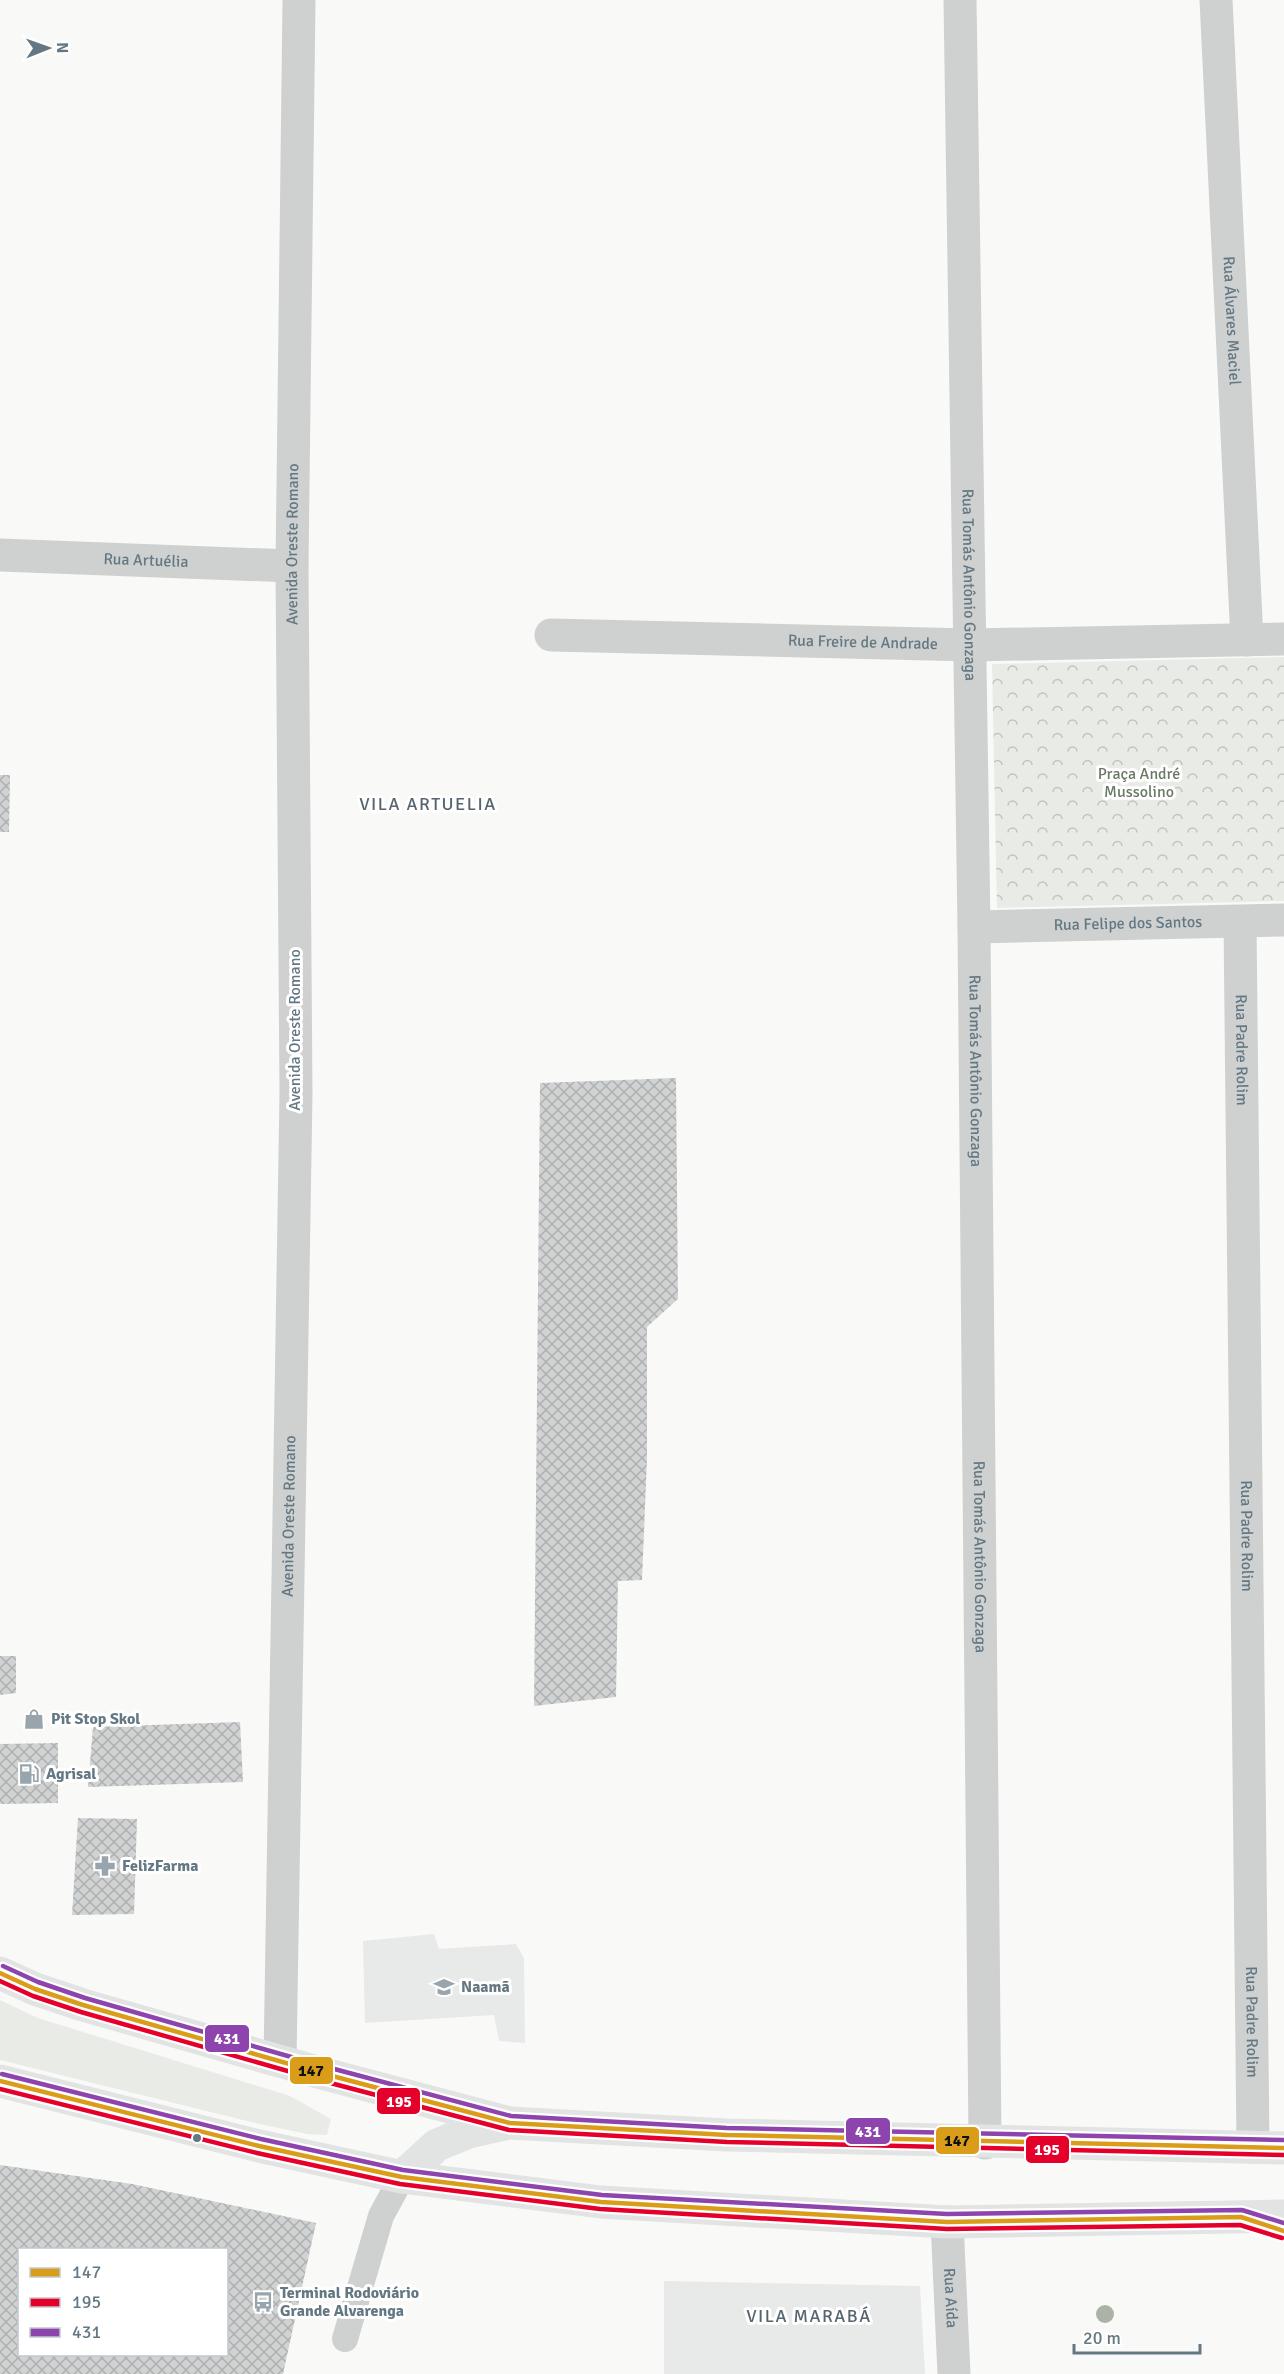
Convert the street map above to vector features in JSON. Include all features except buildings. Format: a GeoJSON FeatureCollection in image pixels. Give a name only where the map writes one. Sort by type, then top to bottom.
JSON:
{"type":"FeatureCollection","features":[{"type":"Feature","properties":{"kind":"main road"},"geometry":{"type":"LineString","coordinates":[[0,1973],[35,1989],[83,2005],[510,2123],[727,2135],[985,2143],[1268,2147]]}},
{"type":"Feature","properties":{"kind":"main road"},"geometry":{"type":"LineString","coordinates":[[0,2081],[259,2146],[402,2177],[601,2202],[947,2222],[1284,2216]]}},
{"type":"Feature","properties":{"kind":"main road"},"geometry":{"type":"LineString","coordinates":[[402,2177],[437,2145],[469,2132],[510,2123]]}},
{"type":"Feature","properties":{"kind":"street","name":"Avenida Oreste Romano"},"geometry":{"type":"LineString","coordinates":[[280,2060],[296,1094],[291,566],[298,0]]}},
{"type":"Feature","properties":{"kind":"street","name":"Rua Tomás Antônio Gonzaga"},"geometry":{"type":"LineString","coordinates":[[960,0],[971,645],[985,2143]]}},
{"type":"Feature","properties":{"kind":"street","name":"Rua Álvares Maciel"},"geometry":{"type":"LineString","coordinates":[[1216,0],[1247,640]]}},
{"type":"Feature","properties":{"kind":"street","name":"Rua Artuélia"},"geometry":{"type":"LineString","coordinates":[[0,555],[291,566]]}},
{"type":"Feature","properties":{"kind":"street","name":"Rua Freire de Andrade"},"geometry":{"type":"LineString","coordinates":[[551,635],[971,645],[1284,639]]}},
{"type":"Feature","properties":{"kind":"street","name":"Rua Felipe dos Santos"},"geometry":{"type":"LineString","coordinates":[[974,927],[1284,920]]}},
{"type":"Feature","properties":{"kind":"street","name":"Rua Padre Rolim"},"geometry":{"type":"LineString","coordinates":[[1240,922],[1268,2147]]}},
{"type":"Feature","properties":{"kind":"street","name":"Rua Aída"},"geometry":{"type":"LineString","coordinates":[[947,2222],[954,2374]]}},
{"type":"Feature","properties":{"kind":"lane"},"geometry":{"type":"LineString","coordinates":[[345,2339],[381,2216],[402,2177]]}},
{"type":"Feature","properties":{"kind":"lane"},"geometry":{"type":"LineString","coordinates":[[1241,2217],[1284,2231]]}},
{"type":"Feature","properties":{"kind":"shaded area","name":"Naamã"},"geometry":{"type":"Polygon","coordinates":[[[434,1934],[439,1949],[516,1944],[524,1958],[525,2043],[499,2041],[494,2015],[365,2023],[363,1941],[434,1934]]]}},
{"type":"Feature","properties":{"kind":"shaded area"},"geometry":{"type":"Polygon","coordinates":[[[664,2281],[920,2286],[925,2374],[664,2374],[664,2281]]]}},
{"type":"Feature","properties":{"kind":"green space","name":"Praça André Mussolino"},"geometry":{"type":"Polygon","coordinates":[[[1284,657],[1284,901],[997,908],[992,664],[1284,657]]]}},
{"type":"Feature","properties":{"kind":"green space"},"geometry":{"type":"Polygon","coordinates":[[[0,2000],[38,2018],[290,2096],[331,2119],[327,2135],[307,2134],[255,2123],[0,2060],[0,2000]]]}},
{"type":"Feature","properties":{"kind":"transit line","name":"431"},"geometry":{"type":"LineString","coordinates":[[3,1966],[38,1982],[85,1998],[323,2066],[511,2116],[727,2128],[1284,2140]]}},
{"type":"Feature","properties":{"kind":"transit line","name":"147"},"geometry":{"type":"LineString","coordinates":[[0,1973],[35,1989],[83,2005],[321,2073],[510,2123],[727,2135],[1284,2148]]}},
{"type":"Feature","properties":{"kind":"transit line","name":"195"},"geometry":{"type":"LineString","coordinates":[[0,1981],[33,1996],[81,2012],[319,2080],[509,2130],[727,2142],[1284,2155]]}},
{"type":"Feature","properties":{"kind":"transit line","name":"431"},"geometry":{"type":"LineString","coordinates":[[2,2074],[261,2139],[403,2170],[602,2195],[947,2214],[1242,2210],[1284,2223]]}},
{"type":"Feature","properties":{"kind":"transit line","name":"147"},"geometry":{"type":"LineString","coordinates":[[0,2081],[259,2146],[402,2177],[601,2202],[947,2222],[1241,2217],[1284,2231]]}},
{"type":"Feature","properties":{"kind":"transit line","name":"195"},"geometry":{"type":"LineString","coordinates":[[0,2089],[257,2153],[400,2184],[600,2209],[947,2229],[1240,2225],[1282,2238]]}},
{"type":"Feature","properties":{"kind":"place","name":"Pit Stop Skol"},"geometry":{"type":"Point","coordinates":[34,1719]}},
{"type":"Feature","properties":{"kind":"place","name":"Agrisal"},"geometry":{"type":"Point","coordinates":[29,1774]}},
{"type":"Feature","properties":{"kind":"place","name":"FelizFarma"},"geometry":{"type":"Point","coordinates":[105,1866]}},
{"type":"Feature","properties":{"kind":"place","name":"Naamã"},"geometry":{"type":"Point","coordinates":[444,1987]}},
{"type":"Feature","properties":{"kind":"place","name":"Terminal Rodoviário Grande Alvarenga"},"geometry":{"type":"Point","coordinates":[263,2302]}},
{"type":"Feature","properties":{"kind":"district","name":"VILA ARTUELIA"},"geometry":{"type":"Point","coordinates":[428,804]}},
{"type":"Feature","properties":{"kind":"district","name":"VILA MARABÁ"},"geometry":{"type":"Point","coordinates":[809,2316]}}]}
